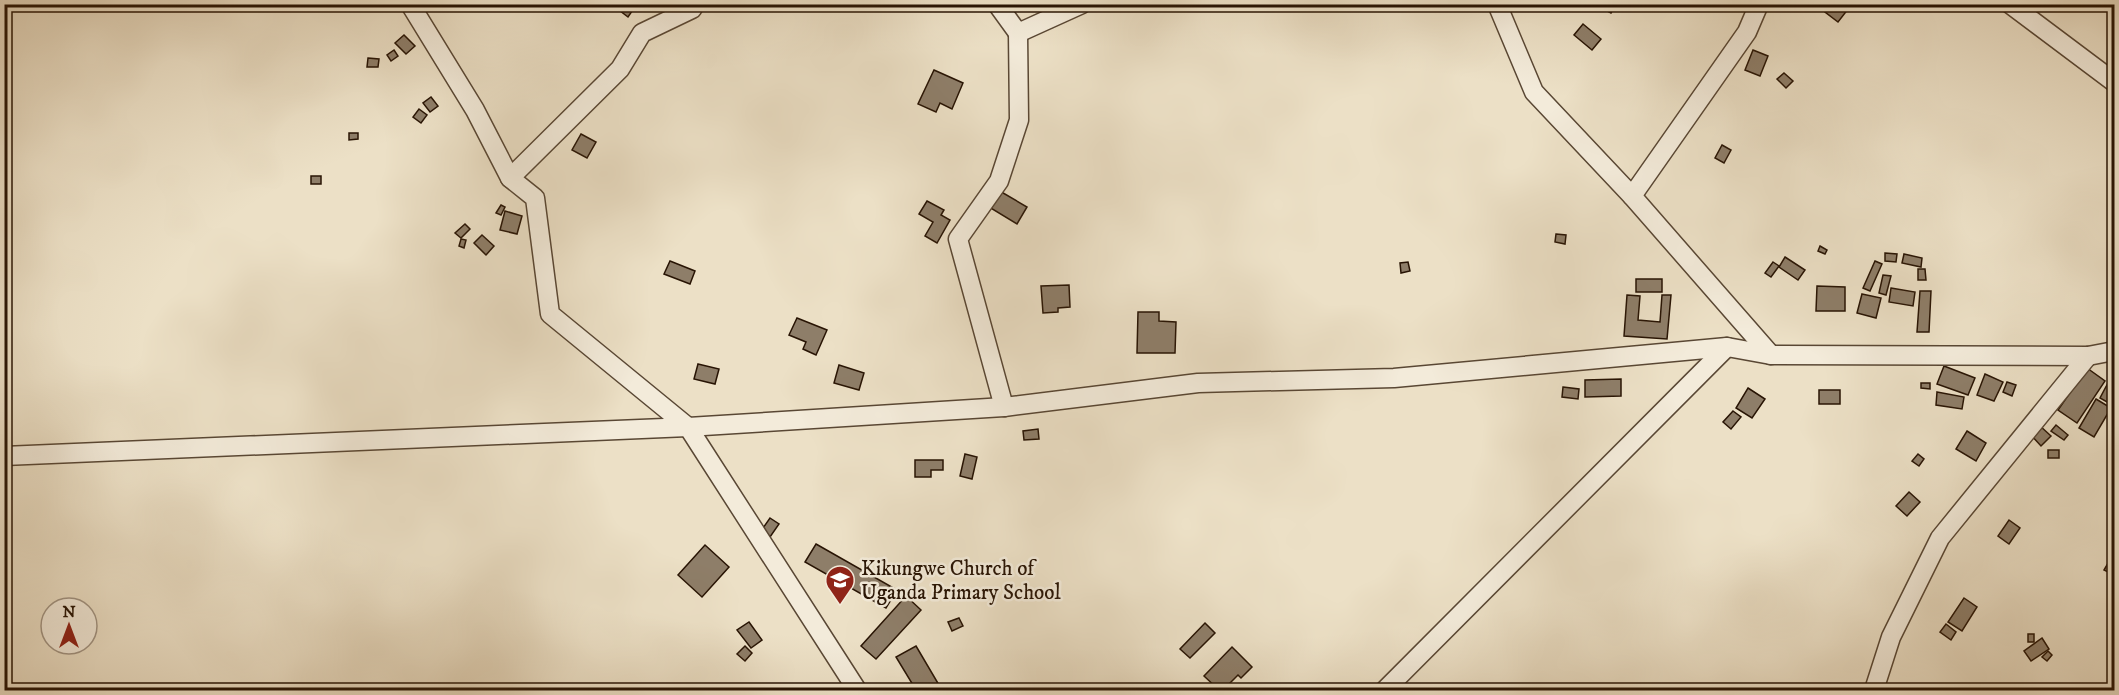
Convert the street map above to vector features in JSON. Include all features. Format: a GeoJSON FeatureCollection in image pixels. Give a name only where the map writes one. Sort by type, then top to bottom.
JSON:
{"type":"FeatureCollection","features":[{"type":"Feature","properties":{"kind":"street"},"geometry":{"type":"LineString","coordinates":[[410,4],[475,110],[510,178],[535,198],[550,314],[688,427],[857,690]]}},
{"type":"Feature","properties":{"kind":"street"},"geometry":{"type":"LineString","coordinates":[[421,22],[429,4]]}},
{"type":"Feature","properties":{"kind":"street"},"geometry":{"type":"LineString","coordinates":[[510,178],[620,69],[642,33],[692,9],[695,4]]}},
{"type":"Feature","properties":{"kind":"street"},"geometry":{"type":"LineString","coordinates":[[997,4],[1018,33],[1019,120],[999,181],[958,238],[1004,407]]}},
{"type":"Feature","properties":{"kind":"street"},"geometry":{"type":"LineString","coordinates":[[1018,33],[1082,4]]}},
{"type":"Feature","properties":{"kind":"street"},"geometry":{"type":"LineString","coordinates":[[1497,4],[1534,92],[1632,196],[1771,355]]}},
{"type":"Feature","properties":{"kind":"street"},"geometry":{"type":"LineString","coordinates":[[1632,196],[1747,32],[1759,4]]}},
{"type":"Feature","properties":{"kind":"street"},"geometry":{"type":"LineString","coordinates":[[2010,4],[2115,82]]}},
{"type":"Feature","properties":{"kind":"street"},"geometry":{"type":"LineString","coordinates":[[1385,690],[1727,347]]}},
{"type":"Feature","properties":{"kind":"street"},"geometry":{"type":"LineString","coordinates":[[4,456],[688,427],[1004,407],[1198,383],[1394,378],[1727,347],[1771,355],[2088,356],[2115,351]]}},
{"type":"Feature","properties":{"kind":"street"},"geometry":{"type":"LineString","coordinates":[[1874,690],[1891,637],[1941,538],[2088,356]]}},
{"type":"Feature","properties":{"kind":"building"},"geometry":{"type":"Polygon","coordinates":[[[623,4],[637,4],[628,17],[619,10],[623,4]]]}},
{"type":"Feature","properties":{"kind":"building"},"geometry":{"type":"Polygon","coordinates":[[[1594,4],[1616,4],[1611,13],[1594,4]]]}},
{"type":"Feature","properties":{"kind":"building"},"geometry":{"type":"Polygon","coordinates":[[[1831,4],[1852,4],[1838,22],[1825,12],[1831,4]]]}},
{"type":"Feature","properties":{"kind":"building"},"geometry":{"type":"Polygon","coordinates":[[[1583,24],[1601,39],[1592,50],[1574,35],[1583,24]]]}},
{"type":"Feature","properties":{"kind":"building"},"geometry":{"type":"Polygon","coordinates":[[[404,35],[415,46],[406,54],[395,43],[404,35]]]}},
{"type":"Feature","properties":{"kind":"building"},"geometry":{"type":"Polygon","coordinates":[[[394,50],[398,56],[391,61],[387,55],[394,50]]]}},
{"type":"Feature","properties":{"kind":"building"},"geometry":{"type":"Polygon","coordinates":[[[1753,50],[1768,56],[1760,76],[1745,70],[1753,50]]]}},
{"type":"Feature","properties":{"kind":"building"},"geometry":{"type":"Polygon","coordinates":[[[368,58],[379,59],[378,67],[367,67],[368,58]]]}},
{"type":"Feature","properties":{"kind":"building"},"geometry":{"type":"Polygon","coordinates":[[[934,70],[963,83],[952,109],[940,103],[936,112],[918,104],[934,70]]]}},
{"type":"Feature","properties":{"kind":"building"},"geometry":{"type":"Polygon","coordinates":[[[1784,73],[1793,81],[1786,88],[1777,79],[1784,73]]]}},
{"type":"Feature","properties":{"kind":"building"},"geometry":{"type":"Polygon","coordinates":[[[431,97],[438,106],[430,112],[423,103],[431,97]]]}},
{"type":"Feature","properties":{"kind":"building"},"geometry":{"type":"Polygon","coordinates":[[[419,109],[427,115],[421,123],[413,117],[419,109]]]}},
{"type":"Feature","properties":{"kind":"building"},"geometry":{"type":"Polygon","coordinates":[[[349,133],[358,133],[358,139],[349,140],[349,133]]]}},
{"type":"Feature","properties":{"kind":"building"},"geometry":{"type":"Polygon","coordinates":[[[581,134],[596,142],[587,158],[572,150],[581,134]]]}},
{"type":"Feature","properties":{"kind":"building"},"geometry":{"type":"Polygon","coordinates":[[[1722,145],[1731,150],[1724,163],[1715,158],[1722,145]]]}},
{"type":"Feature","properties":{"kind":"building"},"geometry":{"type":"Polygon","coordinates":[[[311,176],[321,176],[321,184],[311,184],[311,176]]]}},
{"type":"Feature","properties":{"kind":"building"},"geometry":{"type":"Polygon","coordinates":[[[998,190],[1027,207],[1017,224],[989,207],[998,190]]]}},
{"type":"Feature","properties":{"kind":"building"},"geometry":{"type":"Polygon","coordinates":[[[927,201],[944,210],[941,215],[950,220],[937,243],[925,236],[933,222],[919,214],[927,201]]]}},
{"type":"Feature","properties":{"kind":"building"},"geometry":{"type":"Polygon","coordinates":[[[501,205],[505,207],[501,215],[496,213],[501,205]]]}},
{"type":"Feature","properties":{"kind":"building"},"geometry":{"type":"Polygon","coordinates":[[[505,211],[522,216],[517,234],[500,230],[505,211]]]}},
{"type":"Feature","properties":{"kind":"building"},"geometry":{"type":"Polygon","coordinates":[[[465,224],[470,229],[461,238],[455,233],[465,224]]]}},
{"type":"Feature","properties":{"kind":"building"},"geometry":{"type":"Polygon","coordinates":[[[1556,234],[1566,235],[1565,244],[1555,242],[1556,234]]]}},
{"type":"Feature","properties":{"kind":"building"},"geometry":{"type":"Polygon","coordinates":[[[482,235],[494,246],[486,255],[474,243],[482,235]]]}},
{"type":"Feature","properties":{"kind":"building"},"geometry":{"type":"Polygon","coordinates":[[[461,239],[466,240],[464,248],[459,246],[461,239]]]}},
{"type":"Feature","properties":{"kind":"building"},"geometry":{"type":"Polygon","coordinates":[[[1820,246],[1827,250],[1825,254],[1818,251],[1820,246]]]}},
{"type":"Feature","properties":{"kind":"building"},"geometry":{"type":"Polygon","coordinates":[[[1885,253],[1897,254],[1896,262],[1885,261],[1885,253]]]}},
{"type":"Feature","properties":{"kind":"building"},"geometry":{"type":"Polygon","coordinates":[[[1904,254],[1922,258],[1921,267],[1902,263],[1904,254]]]}},
{"type":"Feature","properties":{"kind":"building"},"geometry":{"type":"Polygon","coordinates":[[[1785,257],[1805,270],[1798,280],[1779,267],[1785,257]]]}},
{"type":"Feature","properties":{"kind":"building"},"geometry":{"type":"Polygon","coordinates":[[[670,261],[695,271],[690,284],[664,274],[670,261]]]}},
{"type":"Feature","properties":{"kind":"building"},"geometry":{"type":"Polygon","coordinates":[[[1875,261],[1882,264],[1870,291],[1863,288],[1875,261]]]}},
{"type":"Feature","properties":{"kind":"building"},"geometry":{"type":"Polygon","coordinates":[[[1408,262],[1410,271],[1401,273],[1400,263],[1408,262]]]}},
{"type":"Feature","properties":{"kind":"building"},"geometry":{"type":"Polygon","coordinates":[[[1773,262],[1779,266],[1771,277],[1765,273],[1773,262]]]}},
{"type":"Feature","properties":{"kind":"building"},"geometry":{"type":"Polygon","coordinates":[[[1918,269],[1925,269],[1926,280],[1918,280],[1918,269]]]}},
{"type":"Feature","properties":{"kind":"building"},"geometry":{"type":"Polygon","coordinates":[[[1883,275],[1891,276],[1886,295],[1879,293],[1883,275]]]}},
{"type":"Feature","properties":{"kind":"building"},"geometry":{"type":"Polygon","coordinates":[[[1636,279],[1662,279],[1662,292],[1636,292],[1636,279]]]}},
{"type":"Feature","properties":{"kind":"building"},"geometry":{"type":"Polygon","coordinates":[[[1069,285],[1070,307],[1058,308],[1058,312],[1043,313],[1041,286],[1069,285]]]}},
{"type":"Feature","properties":{"kind":"building"},"geometry":{"type":"Polygon","coordinates":[[[1817,286],[1845,287],[1845,311],[1816,311],[1817,286]]]}},
{"type":"Feature","properties":{"kind":"building"},"geometry":{"type":"Polygon","coordinates":[[[1891,288],[1915,292],[1913,306],[1889,302],[1891,288]]]}},
{"type":"Feature","properties":{"kind":"building"},"geometry":{"type":"Polygon","coordinates":[[[1920,291],[1931,291],[1929,332],[1917,332],[1920,291]]]}},
{"type":"Feature","properties":{"kind":"building"},"geometry":{"type":"Polygon","coordinates":[[[1862,294],[1881,298],[1876,318],[1857,313],[1862,294]]]}},
{"type":"Feature","properties":{"kind":"building"},"geometry":{"type":"Polygon","coordinates":[[[1627,295],[1640,296],[1638,320],[1660,322],[1662,295],[1671,295],[1667,339],[1624,336],[1627,295]]]}},
{"type":"Feature","properties":{"kind":"building"},"geometry":{"type":"Polygon","coordinates":[[[1138,312],[1159,312],[1159,321],[1176,322],[1175,353],[1137,353],[1138,312]]]}},
{"type":"Feature","properties":{"kind":"building"},"geometry":{"type":"Polygon","coordinates":[[[797,318],[827,330],[816,355],[803,349],[806,342],[789,335],[797,318]]]}},
{"type":"Feature","properties":{"kind":"building"},"geometry":{"type":"Polygon","coordinates":[[[698,364],[719,369],[715,384],[694,379],[698,364]]]}},
{"type":"Feature","properties":{"kind":"building"},"geometry":{"type":"Polygon","coordinates":[[[839,365],[864,373],[859,390],[834,383],[839,365]]]}},
{"type":"Feature","properties":{"kind":"building"},"geometry":{"type":"Polygon","coordinates":[[[1944,366],[1975,378],[1968,395],[1937,384],[1944,366]]]}},
{"type":"Feature","properties":{"kind":"building"},"geometry":{"type":"Polygon","coordinates":[[[2087,368],[2105,381],[2077,423],[2058,410],[2087,368]]]}},
{"type":"Feature","properties":{"kind":"building"},"geometry":{"type":"Polygon","coordinates":[[[1985,374],[2003,382],[1994,401],[1977,395],[1985,374]]]}},
{"type":"Feature","properties":{"kind":"building"},"geometry":{"type":"Polygon","coordinates":[[[1621,379],[1621,396],[1585,397],[1585,380],[1621,379]]]}},
{"type":"Feature","properties":{"kind":"building"},"geometry":{"type":"Polygon","coordinates":[[[2109,381],[2114,384],[2114,406],[2100,398],[2109,381]]]}},
{"type":"Feature","properties":{"kind":"building"},"geometry":{"type":"Polygon","coordinates":[[[2007,382],[2016,385],[2012,396],[2003,392],[2007,382]]]}},
{"type":"Feature","properties":{"kind":"building"},"geometry":{"type":"Polygon","coordinates":[[[1921,383],[1930,383],[1930,389],[1921,388],[1921,383]]]}},
{"type":"Feature","properties":{"kind":"building"},"geometry":{"type":"Polygon","coordinates":[[[1563,387],[1579,389],[1578,399],[1562,397],[1563,387]]]}},
{"type":"Feature","properties":{"kind":"building"},"geometry":{"type":"Polygon","coordinates":[[[1748,388],[1765,399],[1752,418],[1736,408],[1748,388]]]}},
{"type":"Feature","properties":{"kind":"building"},"geometry":{"type":"Polygon","coordinates":[[[1819,390],[1840,390],[1840,404],[1819,404],[1819,390]]]}},
{"type":"Feature","properties":{"kind":"building"},"geometry":{"type":"Polygon","coordinates":[[[1937,392],[1964,397],[1962,409],[1936,405],[1937,392]]]}},
{"type":"Feature","properties":{"kind":"building"},"geometry":{"type":"Polygon","coordinates":[[[2096,399],[2111,408],[2094,437],[2079,428],[2096,399]]]}},
{"type":"Feature","properties":{"kind":"building"},"geometry":{"type":"Polygon","coordinates":[[[1733,411],[1741,417],[1731,429],[1723,422],[1733,411]]]}},
{"type":"Feature","properties":{"kind":"building"},"geometry":{"type":"Polygon","coordinates":[[[2039,425],[2051,436],[2041,446],[2030,434],[2039,425]]]}},
{"type":"Feature","properties":{"kind":"building"},"geometry":{"type":"Polygon","coordinates":[[[2056,425],[2068,435],[2064,440],[2051,431],[2056,425]]]}},
{"type":"Feature","properties":{"kind":"building"},"geometry":{"type":"Polygon","coordinates":[[[1038,429],[1039,439],[1024,440],[1023,431],[1038,429]]]}},
{"type":"Feature","properties":{"kind":"building"},"geometry":{"type":"Polygon","coordinates":[[[1967,431],[1986,443],[1976,461],[1956,449],[1967,431]]]}},
{"type":"Feature","properties":{"kind":"building"},"geometry":{"type":"Polygon","coordinates":[[[2109,432],[2114,432],[2114,439],[2108,438],[2109,432]]]}},
{"type":"Feature","properties":{"kind":"building"},"geometry":{"type":"Polygon","coordinates":[[[2048,450],[2059,450],[2059,458],[2048,458],[2048,450]]]}},
{"type":"Feature","properties":{"kind":"building"},"geometry":{"type":"Polygon","coordinates":[[[965,454],[977,457],[972,479],[960,476],[965,454]]]}},
{"type":"Feature","properties":{"kind":"building"},"geometry":{"type":"Polygon","coordinates":[[[1918,454],[1924,459],[1919,466],[1912,461],[1918,454]]]}},
{"type":"Feature","properties":{"kind":"building"},"geometry":{"type":"Polygon","coordinates":[[[915,460],[943,460],[943,470],[931,470],[931,477],[915,477],[915,460]]]}},
{"type":"Feature","properties":{"kind":"building"},"geometry":{"type":"Polygon","coordinates":[[[1909,492],[1920,502],[1907,516],[1896,506],[1909,492]]]}},
{"type":"Feature","properties":{"kind":"building"},"geometry":{"type":"Polygon","coordinates":[[[770,518],[779,524],[770,537],[761,531],[770,518]]]}},
{"type":"Feature","properties":{"kind":"building"},"geometry":{"type":"Polygon","coordinates":[[[2009,520],[2020,528],[2009,544],[1998,536],[2009,520]]]}},
{"type":"Feature","properties":{"kind":"building","name":"Kikungwe Church of Uganda Primary School"},"geometry":{"type":"Polygon","coordinates":[[[816,544],[897,590],[886,608],[805,562],[816,544]]]}},
{"type":"Feature","properties":{"kind":"building"},"geometry":{"type":"Polygon","coordinates":[[[705,545],[729,567],[702,597],[678,575],[705,545]]]}},
{"type":"Feature","properties":{"kind":"building"},"geometry":{"type":"Polygon","coordinates":[[[2111,558],[2114,560],[2114,575],[2104,570],[2111,558]]]}},
{"type":"Feature","properties":{"kind":"building"},"geometry":{"type":"Polygon","coordinates":[[[906,596],[921,610],[876,659],[861,646],[906,596]]]}},
{"type":"Feature","properties":{"kind":"building"},"geometry":{"type":"Polygon","coordinates":[[[1964,598],[1977,607],[1962,631],[1948,622],[1964,598]]]}},
{"type":"Feature","properties":{"kind":"building"},"geometry":{"type":"Polygon","coordinates":[[[959,618],[963,626],[952,631],[948,622],[959,618]]]}},
{"type":"Feature","properties":{"kind":"building"},"geometry":{"type":"Polygon","coordinates":[[[749,622],[762,640],[751,648],[737,630],[749,622]]]}},
{"type":"Feature","properties":{"kind":"building"},"geometry":{"type":"Polygon","coordinates":[[[1205,623],[1215,633],[1190,658],[1180,649],[1205,623]]]}},
{"type":"Feature","properties":{"kind":"building"},"geometry":{"type":"Polygon","coordinates":[[[1946,624],[1956,632],[1951,640],[1940,632],[1946,624]]]}},
{"type":"Feature","properties":{"kind":"building"},"geometry":{"type":"Polygon","coordinates":[[[2028,634],[2034,634],[2034,642],[2028,642],[2028,634]]]}},
{"type":"Feature","properties":{"kind":"building"},"geometry":{"type":"Polygon","coordinates":[[[2042,638],[2049,649],[2031,661],[2024,651],[2042,638]]]}},
{"type":"Feature","properties":{"kind":"building"},"geometry":{"type":"Polygon","coordinates":[[[745,646],[752,653],[745,661],[737,654],[745,646]]]}},
{"type":"Feature","properties":{"kind":"building"},"geometry":{"type":"Polygon","coordinates":[[[916,646],[939,685],[930,690],[916,690],[896,657],[916,646]]]}},
{"type":"Feature","properties":{"kind":"building"},"geometry":{"type":"Polygon","coordinates":[[[1232,647],[1252,667],[1241,678],[1238,675],[1223,690],[1219,690],[1204,676],[1232,647]]]}},
{"type":"Feature","properties":{"kind":"building"},"geometry":{"type":"Polygon","coordinates":[[[2048,651],[2052,655],[2047,661],[2042,657],[2048,651]]]}},
{"type":"Feature","properties":{"kind":"place","name":"Kikungwe Church of Uganda Primary School"},"geometry":{"type":"Point","coordinates":[840,606]}}]}
